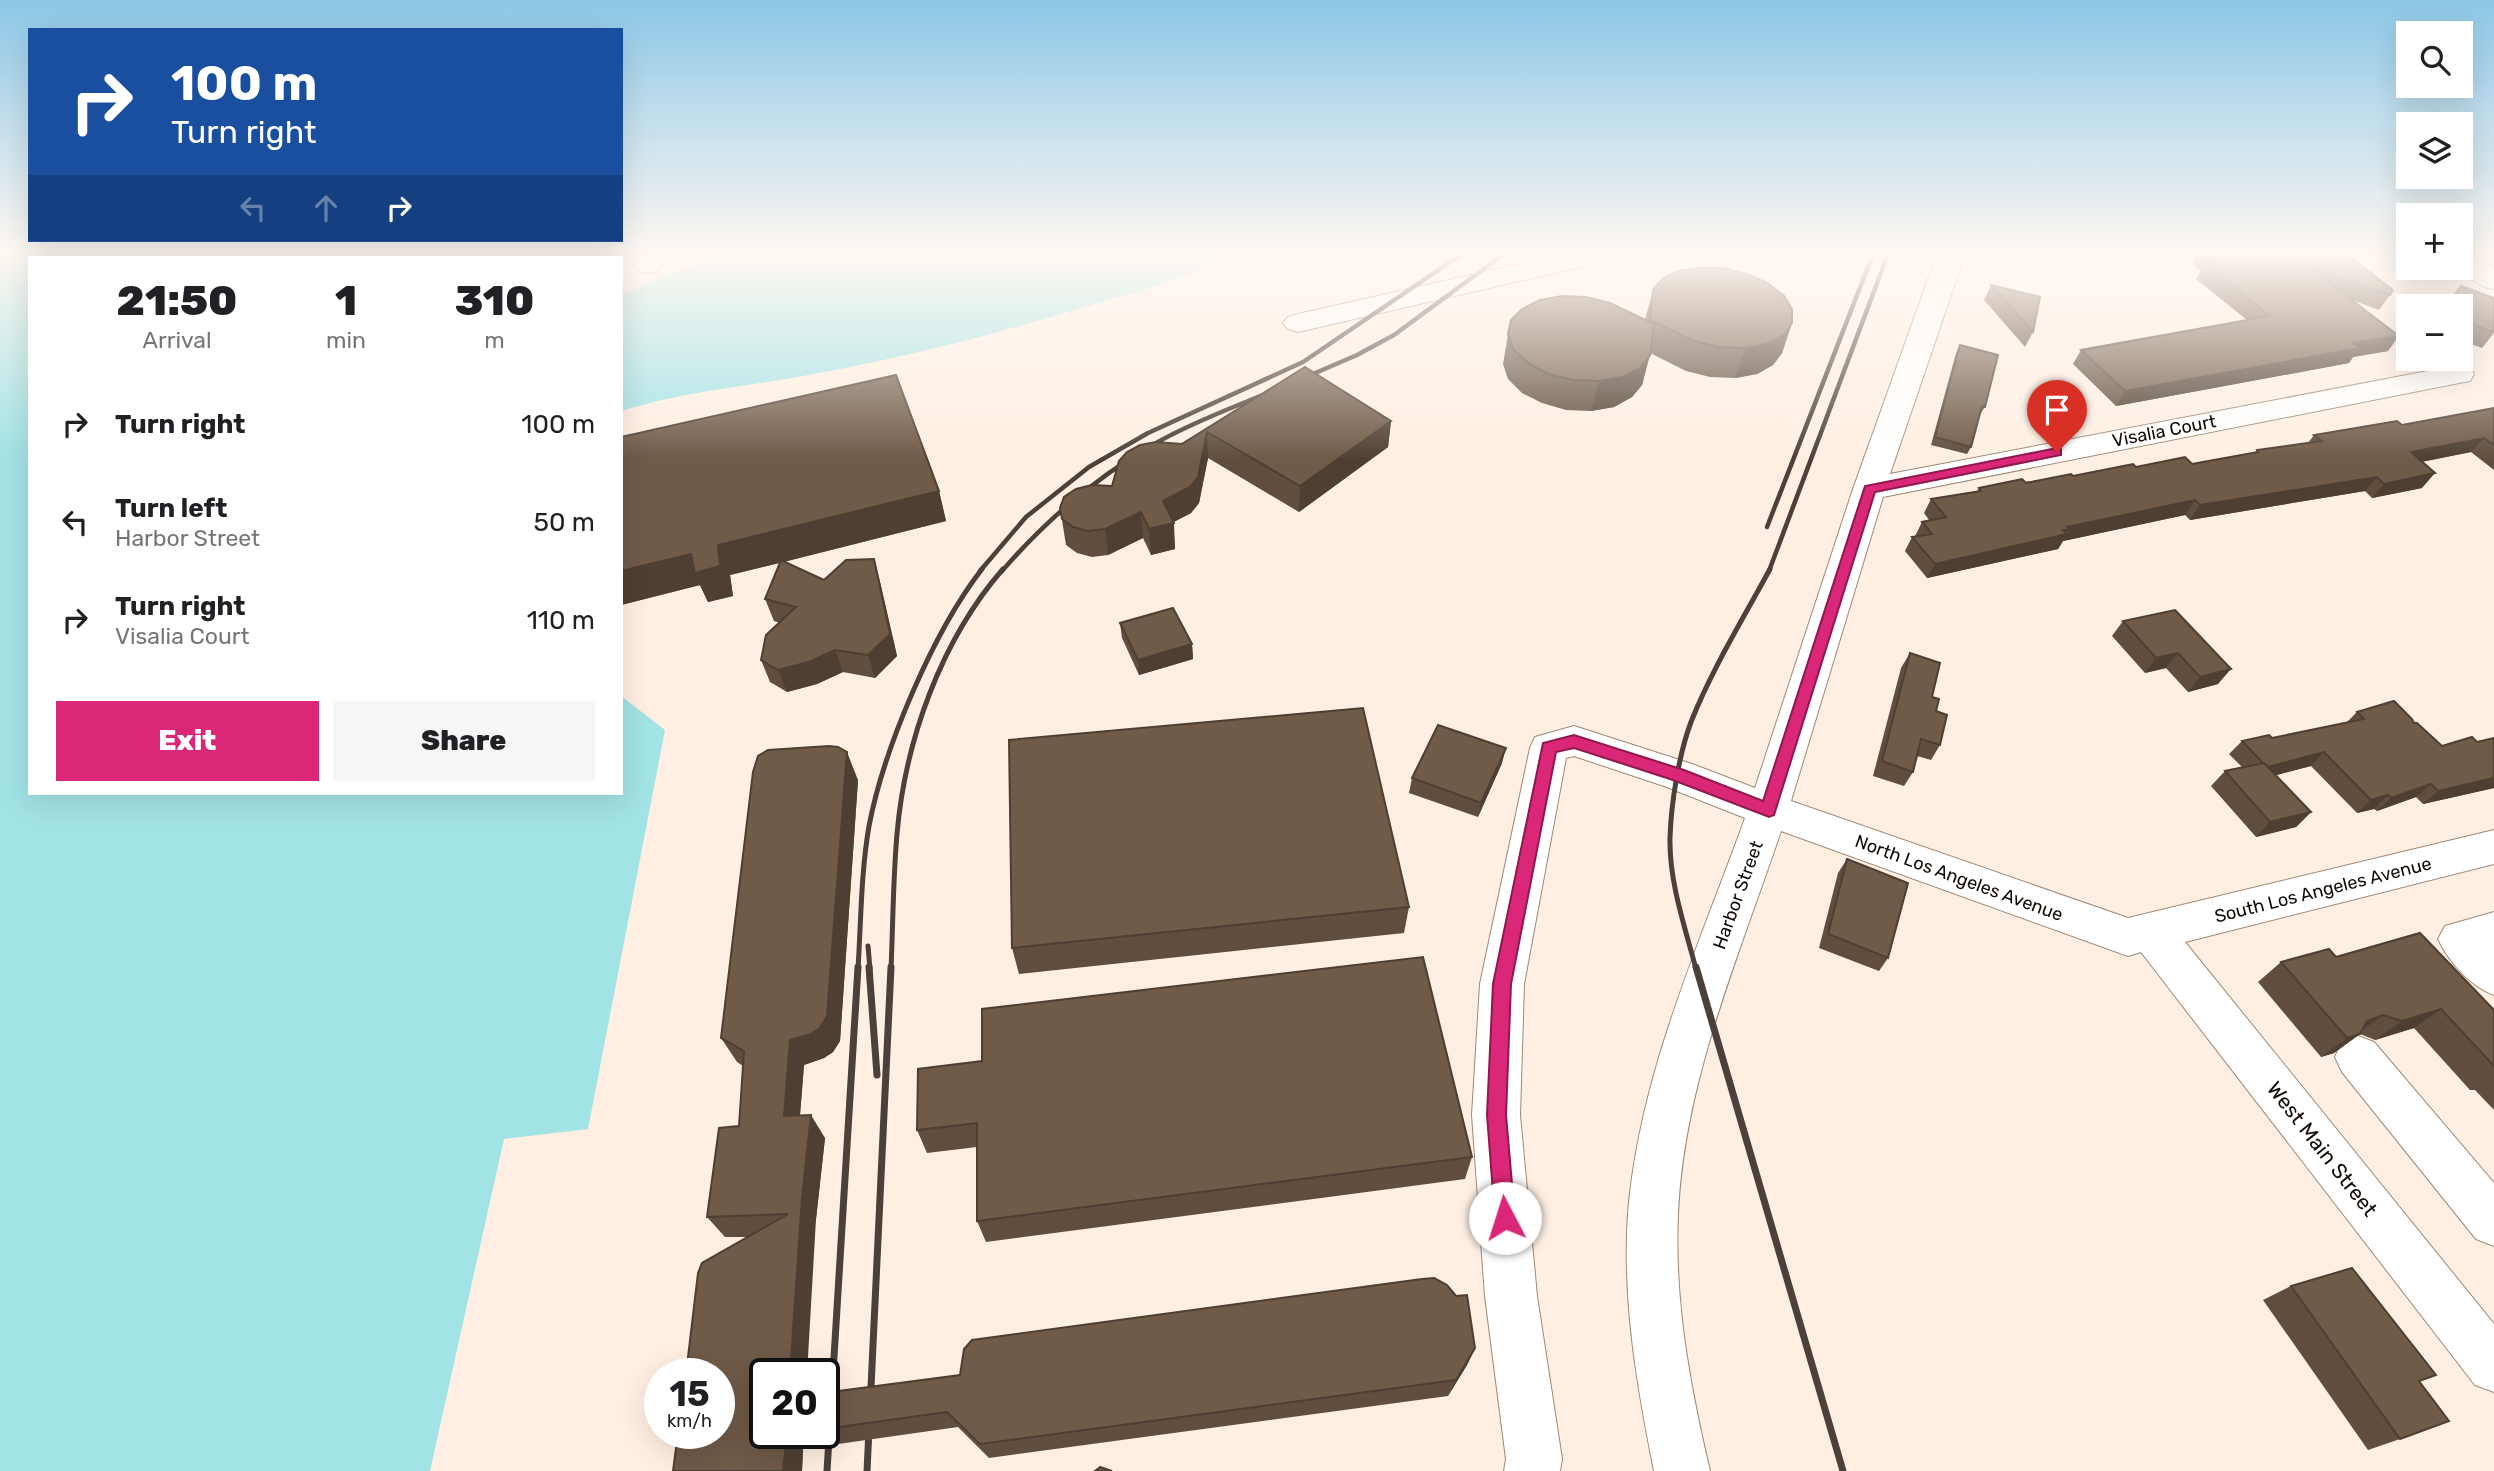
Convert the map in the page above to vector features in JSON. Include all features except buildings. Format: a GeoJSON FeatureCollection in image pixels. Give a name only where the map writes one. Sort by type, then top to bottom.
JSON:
{"type":"FeatureCollection","features":[{"type":"Feature","properties":{"kind":"street","name":"Harbor Street"},"geometry":{"type":"LineString","coordinates":[[1682,1471],[1654,1326],[1653,1248],[1657,1176],[1673,1098],[1703,994],[1769,810],[1869,489],[1927,323]]}},
{"type":"Feature","properties":{"kind":"street","name":"Visalia Court"},"geometry":{"type":"LineString","coordinates":[[1869,489],[2459,373]]}},
{"type":"Feature","properties":{"kind":"street","name":"North Los Angeles Avenue"},"geometry":{"type":"LineString","coordinates":[[1532,1471],[1534,1459],[1511,1296],[1496,1115],[1502,984],[1549,748],[1574,741],[1678,775],[1769,810],[2128,937],[2151,932]]}},
{"type":"Feature","properties":{"kind":"street","name":"South Los Angeles Avenue"},"geometry":{"type":"LineString","coordinates":[[2151,932],[2494,847]]}},
{"type":"Feature","properties":{"kind":"street"},"geometry":{"type":"LineString","coordinates":[[2494,931],[2460,939],[2494,975]]}},
{"type":"Feature","properties":{"kind":"street","name":"West Main Street"},"geometry":{"type":"LineString","coordinates":[[2151,932],[2494,1366]]}},
{"type":"Feature","properties":{"kind":"street"},"geometry":{"type":"LineString","coordinates":[[2358,1057],[2487,1203]]}},
{"type":"Feature","properties":{"kind":"water"},"geometry":{"type":"Polygon","coordinates":[[[0,323],[28,323],[28,795],[623,795],[623,698],[665,730],[588,1129],[504,1139],[430,1471],[0,1471],[0,323]]]}},
{"type":"Feature","properties":{"kind":"water"},"geometry":{"type":"Polygon","coordinates":[[[623,323],[1031,323],[879,361],[643,404],[623,410],[623,323]]]}},
{"type":"Feature","properties":{"kind":"railway"},"geometry":{"type":"LineString","coordinates":[[980,571],[1026,517],[1089,467],[1148,433],[1303,362],[1361,323]]}},
{"type":"Feature","properties":{"kind":"railway"},"geometry":{"type":"LineString","coordinates":[[1299,380],[1357,355],[1411,323]]}},
{"type":"Feature","properties":{"kind":"railway"},"geometry":{"type":"LineString","coordinates":[[1767,527],[1846,323]]}},
{"type":"Feature","properties":{"kind":"railway"},"geometry":{"type":"LineString","coordinates":[[1769,570],[1862,323]]}},
{"type":"Feature","properties":{"kind":"railway"},"geometry":{"type":"LineString","coordinates":[[1002,571],[1055,516],[1114,469],[1185,428],[1270,392]]}},
{"type":"Feature","properties":{"kind":"railway"},"geometry":{"type":"LineString","coordinates":[[858,969],[866,843],[886,762],[898,727],[929,657],[982,569]]}},
{"type":"Feature","properties":{"kind":"railway"},"geometry":{"type":"LineString","coordinates":[[891,969],[897,834],[908,763],[930,693],[944,660],[961,627],[1003,569]]}},
{"type":"Feature","properties":{"kind":"railway"},"geometry":{"type":"LineString","coordinates":[[1696,969],[1678,904],[1670,855],[1676,779],[1699,702],[1769,570]]}},
{"type":"Feature","properties":{"kind":"railway"},"geometry":{"type":"LineString","coordinates":[[868,946],[870,969]]}},
{"type":"Feature","properties":{"kind":"railway"},"geometry":{"type":"LineString","coordinates":[[827,1471],[858,967]]}},
{"type":"Feature","properties":{"kind":"railway"},"geometry":{"type":"LineString","coordinates":[[869,967],[877,1075]]}},
{"type":"Feature","properties":{"kind":"railway"},"geometry":{"type":"LineString","coordinates":[[867,1471],[891,967]]}},
{"type":"Feature","properties":{"kind":"railway"},"geometry":{"type":"LineString","coordinates":[[1696,967],[1843,1471]]}},
{"type":"Feature","properties":{"kind":"route"},"geometry":{"type":"LineString","coordinates":[[1505,1218],[1496,1115],[1502,984],[1549,748],[1574,741],[1678,775],[1769,810],[1869,489],[2057,452]]}}]}
